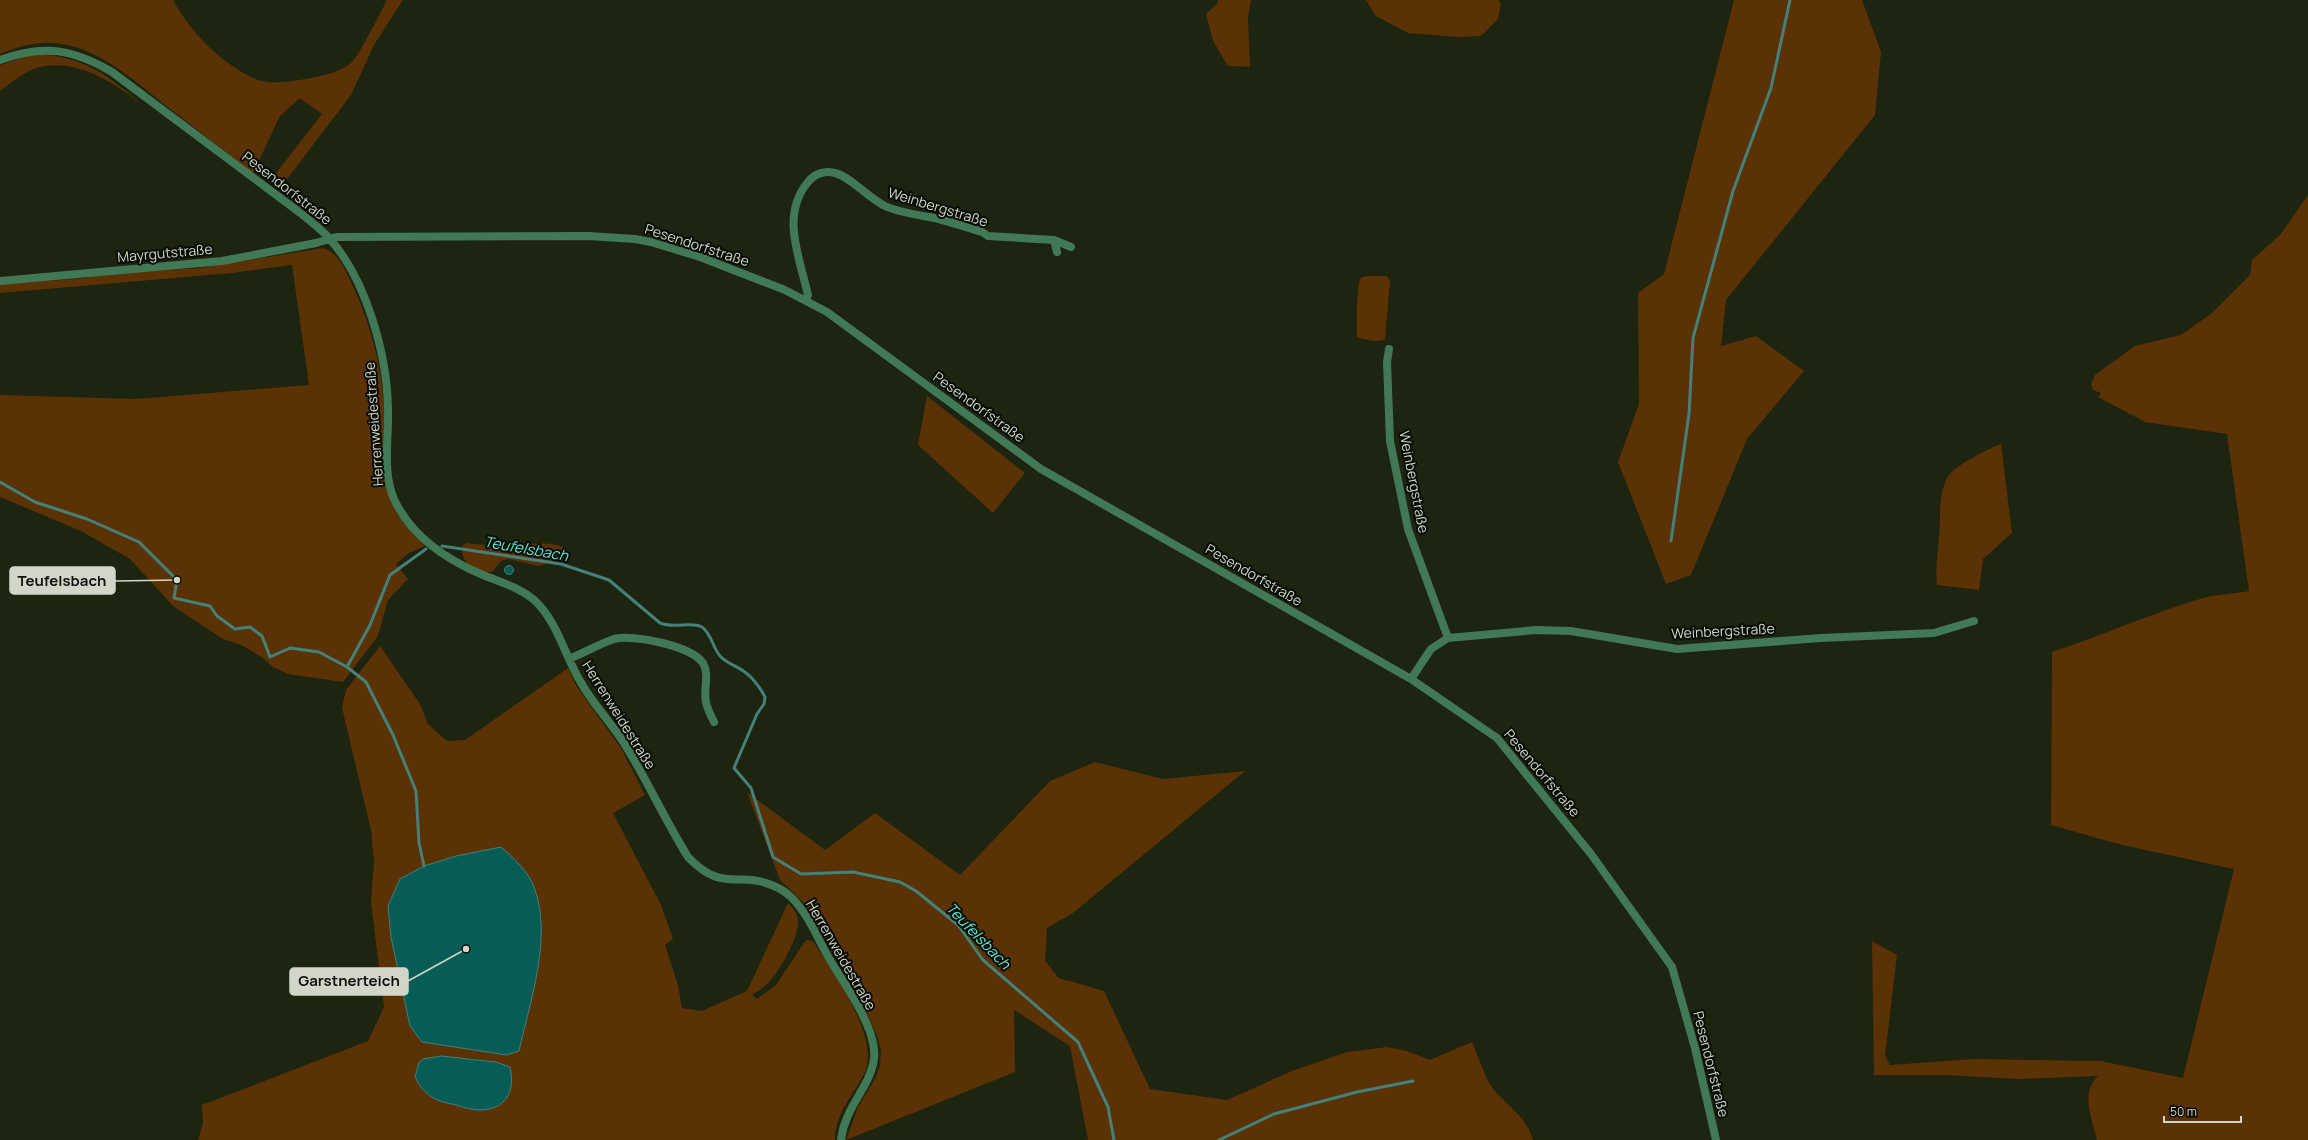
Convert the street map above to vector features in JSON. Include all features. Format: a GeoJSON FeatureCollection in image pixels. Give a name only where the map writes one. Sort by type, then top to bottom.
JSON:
{"type":"FeatureCollection","features":[{"type":"Feature","properties":{"kind":"street","name":"Pesendorfstraße"},"geometry":{"type":"LineString","coordinates":[[0,60],[27,52],[42,50],[72,53],[95,62],[112,72],[299,212],[330,239],[342,237],[588,236],[635,239],[651,242],[700,257],[806,300],[854,332],[1041,469],[1411,679],[1497,738],[1591,854],[1672,967],[1695,1048],[1716,1140]]}},
{"type":"Feature","properties":{"kind":"street","name":"Weinbergstraße"},"geometry":{"type":"LineString","coordinates":[[806,300],[808,295],[795,246],[794,219],[799,198],[804,186],[811,178],[825,172],[834,172],[844,176],[864,193],[886,206],[982,232],[988,236],[1054,240],[1071,247]]}},
{"type":"Feature","properties":{"kind":"street","name":"Mayrgutstraße"},"geometry":{"type":"LineString","coordinates":[[0,281],[222,261],[330,239]]}},
{"type":"Feature","properties":{"kind":"street","name":"Herrenweidestraße"},"geometry":{"type":"LineString","coordinates":[[330,239],[344,259],[363,298],[381,353],[386,380],[388,407],[389,485],[400,509],[420,534],[438,552],[462,566],[512,586],[534,600],[552,623],[584,688],[625,744],[688,857],[698,867],[717,878],[764,883],[774,886],[792,899],[811,926],[862,1015],[870,1032],[874,1048],[874,1059],[865,1084],[844,1121],[841,1140]]}},
{"type":"Feature","properties":{"kind":"street"},"geometry":{"type":"LineString","coordinates":[[1054,240],[1057,252]]}},
{"type":"Feature","properties":{"kind":"street","name":"Weinbergstraße"},"geometry":{"type":"LineString","coordinates":[[1389,349],[1387,362],[1390,441],[1406,521],[1448,638],[1536,630],[1571,631],[1677,649],[1820,638],[1934,633],[1974,621]]}},
{"type":"Feature","properties":{"kind":"street"},"geometry":{"type":"LineString","coordinates":[[569,659],[614,639],[625,638],[663,644],[689,651],[696,656],[705,669],[707,678],[706,702],[714,722]]}},
{"type":"Feature","properties":{"kind":"street"},"geometry":{"type":"LineString","coordinates":[[1411,679],[1432,650],[1448,638]]}},
{"type":"Feature","properties":{"kind":"shaded area"},"geometry":{"type":"Polygon","coordinates":[[[0,0],[173,0],[198,36],[220,57],[232,66],[258,80],[275,82],[294,81],[329,74],[351,63],[359,53],[387,0],[403,0],[374,45],[351,95],[281,187],[273,177],[322,114],[300,98],[280,116],[253,173],[119,69],[91,53],[77,47],[62,44],[38,43],[15,48],[0,54],[0,0]]]}},
{"type":"Feature","properties":{"kind":"shaded area"},"geometry":{"type":"Polygon","coordinates":[[[1218,0],[1251,0],[1248,17],[1250,67],[1228,66],[1213,41],[1206,14],[1218,3],[1218,0]]]}},
{"type":"Feature","properties":{"kind":"shaded area"},"geometry":{"type":"Polygon","coordinates":[[[1366,0],[1498,0],[1501,3],[1498,19],[1481,36],[1459,37],[1408,33],[1376,16],[1366,0]]]}},
{"type":"Feature","properties":{"kind":"shaded area"},"geometry":{"type":"Polygon","coordinates":[[[1734,0],[1862,0],[1881,52],[1875,115],[1726,300],[1721,346],[1756,336],[1804,371],[1747,439],[1691,575],[1666,584],[1618,462],[1639,404],[1638,293],[1664,274],[1734,0]]]}},
{"type":"Feature","properties":{"kind":"shaded area"},"geometry":{"type":"Polygon","coordinates":[[[42,54],[73,60],[98,71],[144,106],[119,88],[91,73],[77,68],[62,66],[46,66],[31,70],[0,91],[0,65],[25,57],[42,54]]]}},
{"type":"Feature","properties":{"kind":"shaded area"},"geometry":{"type":"Polygon","coordinates":[[[2308,195],[2308,1140],[2097,1140],[2090,1115],[2088,1098],[2093,1082],[2098,1076],[2021,1079],[1943,1075],[1874,1075],[1872,941],[1897,955],[1885,1056],[1890,1065],[1974,1059],[2101,1061],[2183,1078],[2234,869],[2122,845],[2051,825],[2052,652],[2165,610],[2203,598],[2249,591],[2227,434],[2145,422],[2098,397],[2101,393],[2093,390],[2091,384],[2095,375],[2135,346],[2181,335],[2212,313],[2250,275],[2252,260],[2280,235],[2308,195]]]}},
{"type":"Feature","properties":{"kind":"shaded area"},"geometry":{"type":"Polygon","coordinates":[[[323,248],[337,257],[343,266],[358,297],[369,327],[381,375],[383,391],[384,465],[387,488],[396,512],[409,530],[425,546],[409,553],[396,564],[408,579],[388,600],[378,636],[343,682],[288,674],[273,667],[263,658],[241,645],[223,639],[173,606],[130,559],[81,531],[0,497],[0,395],[136,399],[309,385],[292,265],[232,273],[0,293],[0,284],[76,279],[116,273],[199,268],[323,248]]]}},
{"type":"Feature","properties":{"kind":"shaded area"},"geometry":{"type":"Polygon","coordinates":[[[1387,276],[1390,281],[1385,339],[1375,341],[1357,337],[1359,282],[1362,277],[1387,276]]]}},
{"type":"Feature","properties":{"kind":"shaded area"},"geometry":{"type":"Polygon","coordinates":[[[927,396],[1025,473],[993,513],[918,445],[927,396]]]}},
{"type":"Feature","properties":{"kind":"shaded area"},"geometry":{"type":"Polygon","coordinates":[[[2001,444],[2012,533],[1983,559],[1979,590],[1937,585],[1936,567],[1940,529],[1941,499],[1947,478],[1963,463],[2001,444]]]}},
{"type":"Feature","properties":{"kind":"shaded area"},"geometry":{"type":"Polygon","coordinates":[[[467,543],[504,546],[553,544],[565,549],[563,559],[539,566],[508,559],[501,561],[492,572],[486,572],[470,566],[464,558],[462,546],[467,543]]]}},
{"type":"Feature","properties":{"kind":"shaded area"},"geometry":{"type":"Polygon","coordinates":[[[380,646],[420,704],[428,724],[447,741],[465,740],[568,668],[577,687],[621,748],[645,795],[613,813],[661,905],[673,939],[665,945],[678,985],[682,1008],[702,1011],[747,991],[788,903],[795,911],[798,918],[796,935],[783,962],[773,977],[765,986],[752,995],[757,999],[776,985],[806,940],[813,941],[842,987],[861,1024],[866,1042],[868,1059],[864,1074],[841,1113],[835,1140],[198,1140],[203,1123],[202,1105],[368,1041],[384,1007],[371,902],[374,862],[371,830],[342,708],[346,690],[380,646]],[[456,856],[424,866],[400,879],[388,906],[391,937],[410,1026],[422,1042],[507,1055],[519,1051],[538,960],[542,916],[456,856]],[[461,1057],[509,1067],[496,1062],[461,1057]]]}},
{"type":"Feature","properties":{"kind":"shaded area"},"geometry":{"type":"Polygon","coordinates":[[[1095,762],[1163,779],[1245,771],[1073,913],[1047,928],[1045,961],[1059,978],[1104,991],[1150,1089],[1227,1100],[1292,1071],[1347,1052],[1387,1047],[1407,1051],[1430,1060],[1472,1042],[1494,1090],[1522,1119],[1533,1140],[1088,1140],[1070,1046],[1014,1010],[1015,1072],[846,1140],[858,1107],[875,1079],[880,1066],[881,1051],[877,1035],[866,1011],[804,903],[780,880],[747,792],[825,850],[875,813],[960,875],[1050,781],[1095,762]]]}},
{"type":"Feature","properties":{"kind":"water"},"geometry":{"type":"Polygon","coordinates":[[[507,566],[511,566],[513,570],[511,574],[507,574],[505,572],[505,568],[507,566]]]}},
{"type":"Feature","properties":{"kind":"water"},"geometry":{"type":"Polygon","coordinates":[[[501,847],[520,865],[531,881],[539,906],[541,926],[541,947],[538,969],[519,1051],[507,1055],[422,1042],[410,1026],[391,937],[388,906],[400,879],[424,866],[456,856],[501,847]]]}},
{"type":"Feature","properties":{"kind":"water"},"geometry":{"type":"Polygon","coordinates":[[[441,1056],[496,1062],[510,1067],[510,1092],[502,1103],[495,1107],[478,1110],[438,1100],[422,1088],[415,1077],[419,1062],[423,1059],[441,1056]]]}},
{"type":"Feature","properties":{"kind":"waterway"},"geometry":{"type":"LineString","coordinates":[[1671,541],[1689,414],[1693,338],[1733,191],[1771,88],[1790,0]]}},
{"type":"Feature","properties":{"kind":"waterway","name":"Teufelsbach"},"geometry":{"type":"LineString","coordinates":[[0,482],[35,502],[87,519],[139,542],[177,580],[174,598],[210,606],[217,616],[235,629],[250,627],[262,636],[270,657],[290,648],[319,652],[347,667],[366,682],[393,735],[416,791],[419,843],[424,866]]}},
{"type":"Feature","properties":{"kind":"waterway","name":"Teufelsbach"},"geometry":{"type":"LineString","coordinates":[[442,546],[561,564],[609,580],[660,623],[665,625],[698,625],[702,627],[710,637],[720,656],[749,675],[765,697],[764,704],[757,714],[734,768],[751,788],[773,857],[801,874],[853,872],[900,882],[916,891],[958,925],[983,960],[1078,1042],[1108,1107],[1114,1140]]}},
{"type":"Feature","properties":{"kind":"waterway","name":"Teufelsbach"},"geometry":{"type":"LineString","coordinates":[[347,667],[370,625],[390,575],[426,549]]}},
{"type":"Feature","properties":{"kind":"waterway"},"geometry":{"type":"LineString","coordinates":[[1219,1140],[1274,1114],[1357,1092],[1413,1081]]}},
{"type":"Feature","properties":{"kind":"place","name":"Teufelsbach"},"geometry":{"type":"Point","coordinates":[177,580]}},
{"type":"Feature","properties":{"kind":"place","name":"Garstnerteich"},"geometry":{"type":"Point","coordinates":[466,949]}}]}
